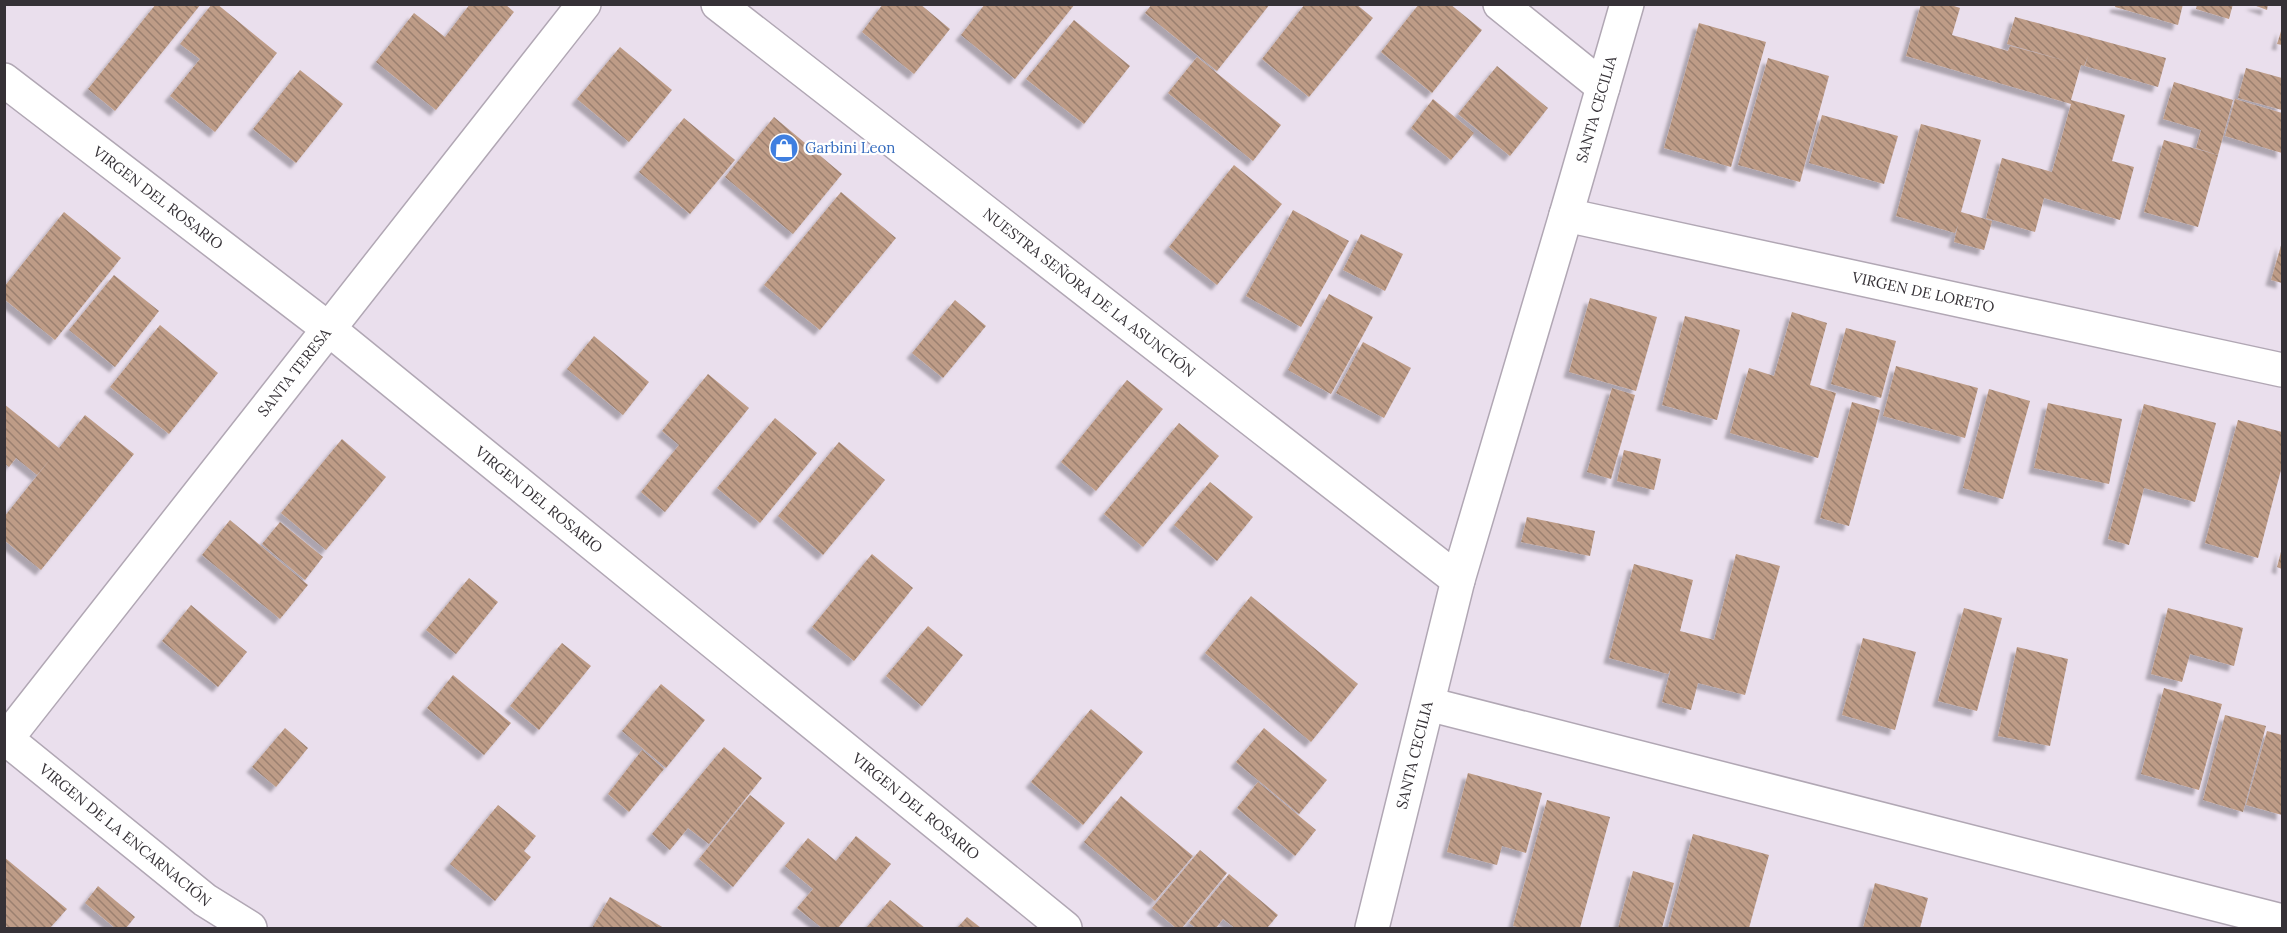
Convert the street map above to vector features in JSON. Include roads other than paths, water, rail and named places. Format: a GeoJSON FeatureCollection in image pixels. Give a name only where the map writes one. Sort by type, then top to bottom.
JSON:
{"type":"FeatureCollection","features":[{"type":"Feature","properties":{"kind":"street","name":"SANTA TERESA"},"geometry":{"type":"LineString","coordinates":[[6,739],[330,330],[584,4]]}},
{"type":"Feature","properties":{"kind":"street","name":"NUESTRA SEÑORA DE LA ASUNCIÓN"},"geometry":{"type":"LineString","coordinates":[[718,4],[1458,580]]}},
{"type":"Feature","properties":{"kind":"street"},"geometry":{"type":"LineString","coordinates":[[1500,4],[1603,87]]}},
{"type":"Feature","properties":{"kind":"street","name":"SANTA CECILIA"},"geometry":{"type":"LineString","coordinates":[[1372,928],[1458,580],[1627,4]]}},
{"type":"Feature","properties":{"kind":"street","name":"VIRGEN DEL ROSARIO"},"geometry":{"type":"LineString","coordinates":[[4,80],[330,330],[1065,928]]}},
{"type":"Feature","properties":{"kind":"street","name":"VIRGEN DE LORETO"},"geometry":{"type":"LineString","coordinates":[[1566,215],[2283,370]]}},
{"type":"Feature","properties":{"kind":"street"},"geometry":{"type":"LineString","coordinates":[[1428,704],[2283,921]]}},
{"type":"Feature","properties":{"kind":"street","name":"VIRGEN DE LA ENCARNACIÓN"},"geometry":{"type":"LineString","coordinates":[[6,739],[205,900],[250,928]]}},
{"type":"Feature","properties":{"kind":"place","name":"Garbini Leon"},"geometry":{"type":"Point","coordinates":[784,148]}}]}
